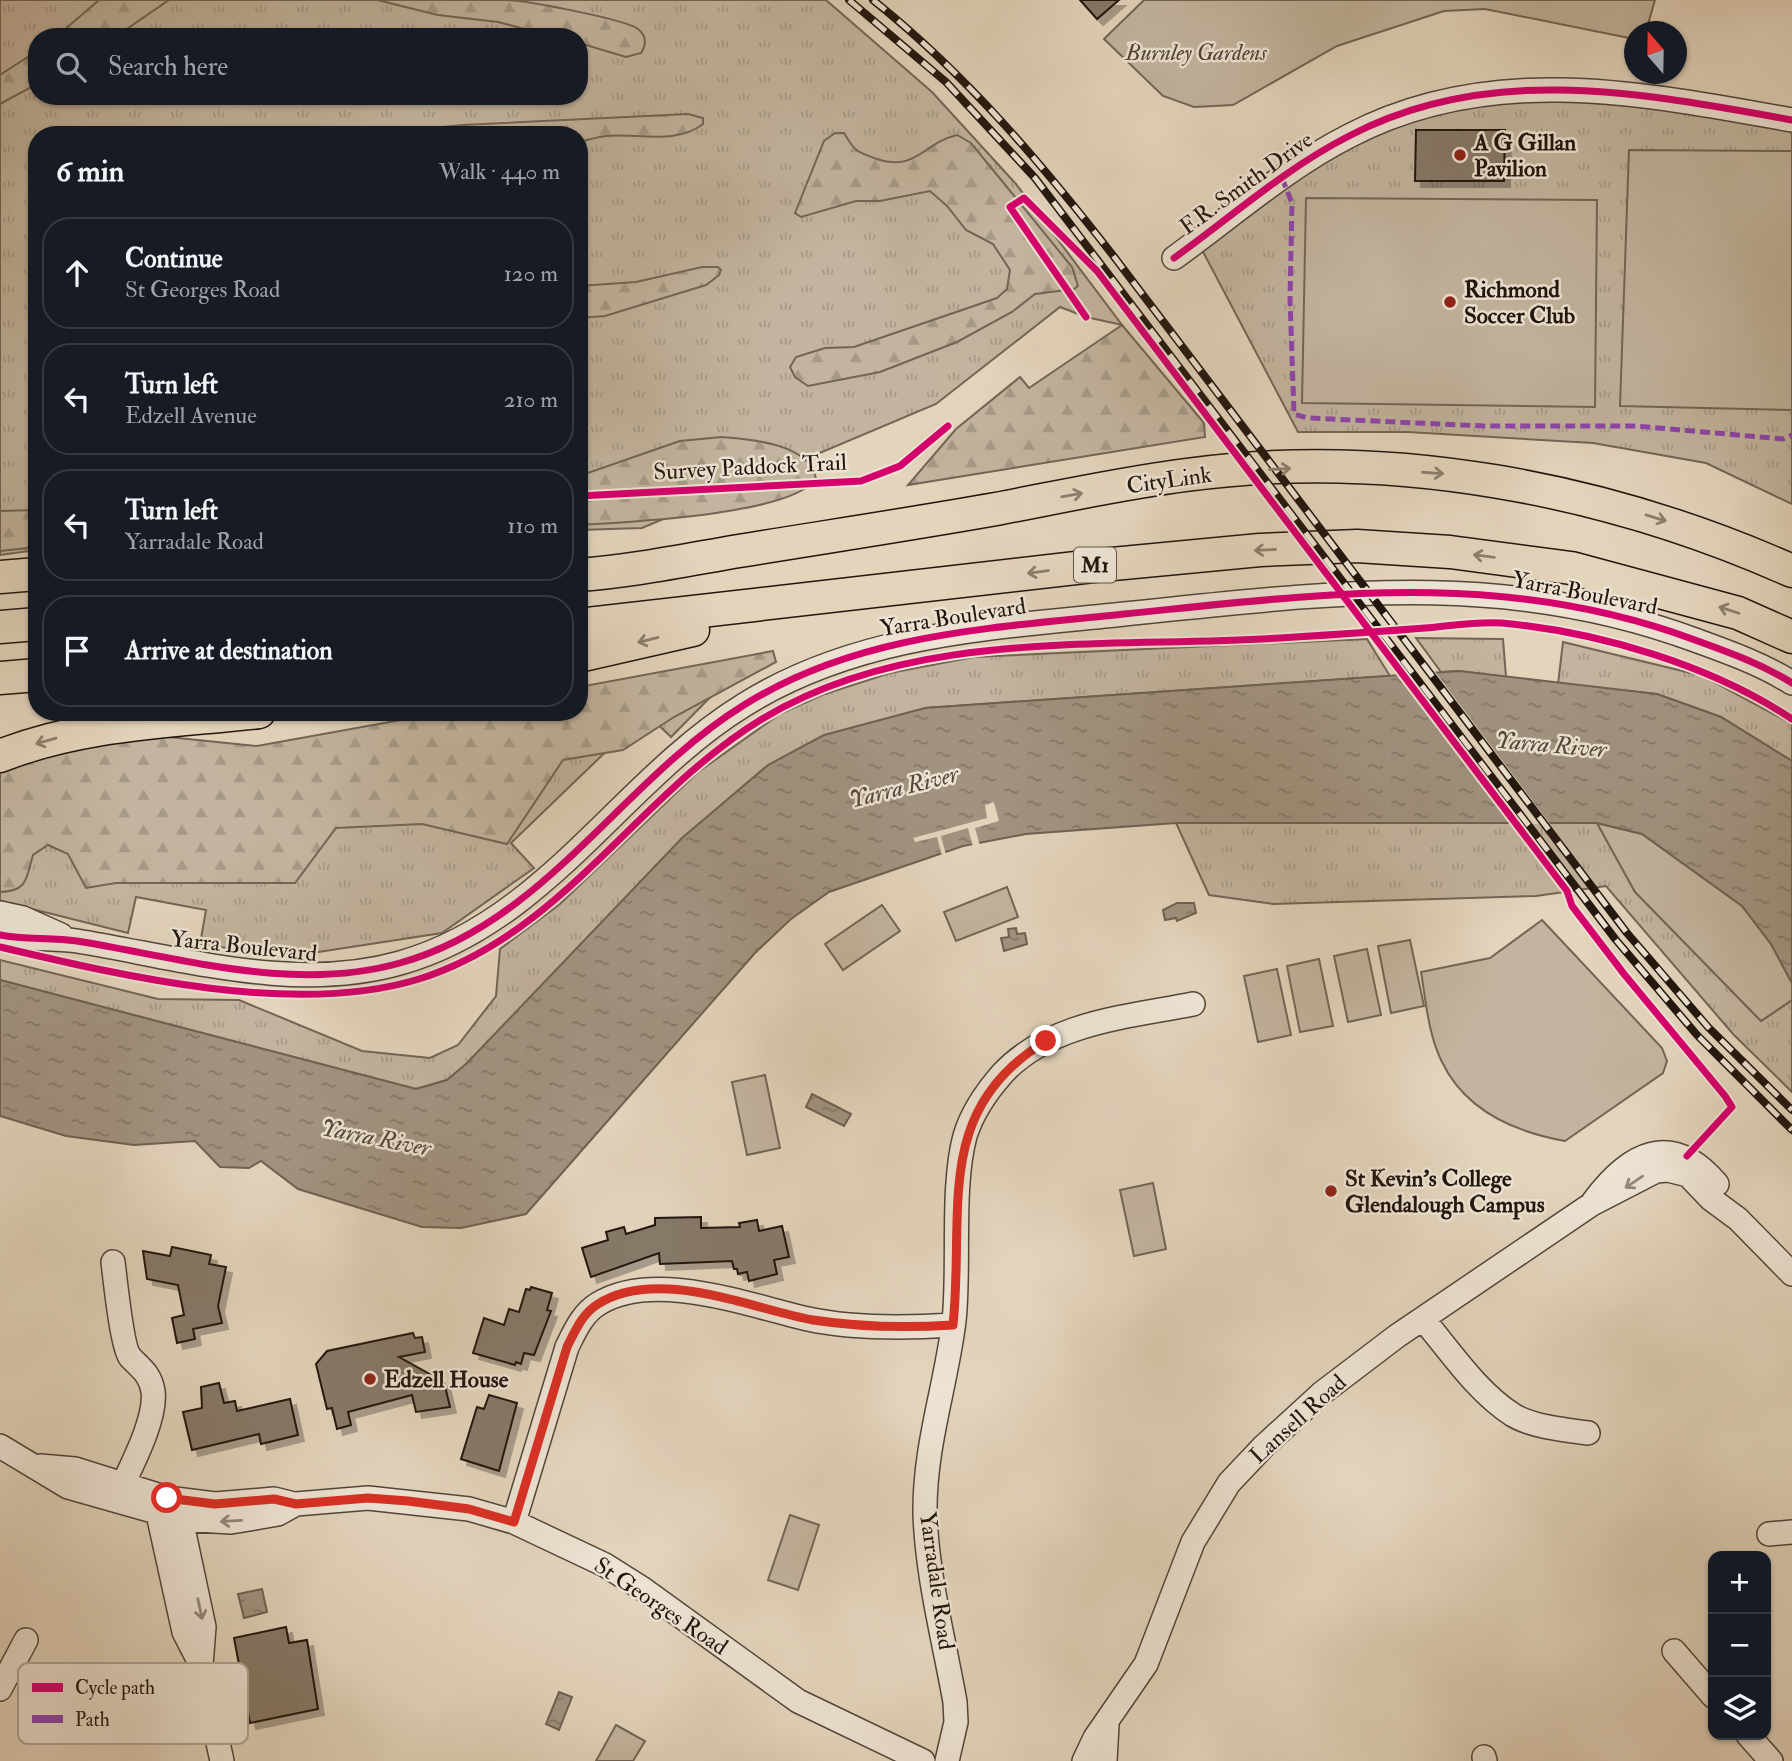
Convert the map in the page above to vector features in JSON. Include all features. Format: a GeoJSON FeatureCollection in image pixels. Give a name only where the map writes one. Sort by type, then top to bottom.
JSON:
{"type":"FeatureCollection","features":[{"type":"Feature","properties":{"kind":"highway","name":"CityLink"},"geometry":{"type":"LineString","coordinates":[[588,574],[981,511],[1188,474],[1300,468],[1469,476],[1559,494],[1653,517],[1734,545],[1792,571]]}},
{"type":"Feature","properties":{"kind":"highway"},"geometry":{"type":"LineString","coordinates":[[588,553],[981,511]]}},
{"type":"Feature","properties":{"kind":"highway","name":"M1"},"geometry":{"type":"LineString","coordinates":[[588,624],[1168,558],[1259,550],[1357,546],[1450,552],[1571,568],[1738,613],[1792,637]]}},
{"type":"Feature","properties":{"kind":"highway"},"geometry":{"type":"LineString","coordinates":[[0,577],[28,574]]}},
{"type":"Feature","properties":{"kind":"highway"},"geometry":{"type":"LineString","coordinates":[[588,654],[834,596]]}},
{"type":"Feature","properties":{"kind":"highway"},"geometry":{"type":"LineString","coordinates":[[0,627],[28,625]]}},
{"type":"Feature","properties":{"kind":"highway"},"geometry":{"type":"LineString","coordinates":[[0,678],[28,676]]}},
{"type":"Feature","properties":{"kind":"highway"},"geometry":{"type":"LineString","coordinates":[[0,756],[23,747],[98,728],[168,721]]}},
{"type":"Feature","properties":{"kind":"street","name":"F.R. Smith Drive"},"geometry":{"type":"LineString","coordinates":[[1174,258],[1313,156],[1349,135],[1397,114],[1449,98],[1532,88],[1590,89],[1792,120]]}},
{"type":"Feature","properties":{"kind":"street","name":"Yarra Boulevard"},"geometry":{"type":"LineString","coordinates":[[0,935],[18,939],[70,940],[188,962],[279,974],[313,975],[372,970],[426,954],[471,934],[528,895],[684,750],[746,703],[834,661],[937,634],[1330,593],[1466,593],[1546,601],[1671,631],[1729,652],[1792,682]]}},
{"type":"Feature","properties":{"kind":"street","name":"Yarra Boulevard"},"geometry":{"type":"LineString","coordinates":[[0,913],[23,918],[70,940]]}},
{"type":"Feature","properties":{"kind":"street","name":"Yarradale Road"},"geometry":{"type":"LineString","coordinates":[[947,1761],[956,1721],[955,1702],[925,1515],[929,1444],[953,1325],[965,1136],[982,1099],[1023,1055],[1064,1033],[1086,1026],[1193,1004]]}},
{"type":"Feature","properties":{"kind":"street","name":"Lansell Road"},"geometry":{"type":"LineString","coordinates":[[1084,1761],[1101,1730],[1146,1664],[1192,1542],[1229,1483],[1322,1393],[1423,1319],[1592,1204],[1621,1191],[1647,1174],[1683,1164],[1706,1171],[1722,1190],[1738,1219],[1792,1274]]}},
{"type":"Feature","properties":{"kind":"street"},"geometry":{"type":"LineString","coordinates":[[113,1262],[116,1293],[129,1356],[145,1370],[153,1391],[149,1420],[119,1492]]}},
{"type":"Feature","properties":{"kind":"street"},"geometry":{"type":"LineString","coordinates":[[514,1522],[567,1347],[579,1322],[598,1304],[638,1292],[672,1290],[705,1293],[828,1322],[916,1327],[953,1325]]}},
{"type":"Feature","properties":{"kind":"street"},"geometry":{"type":"LineString","coordinates":[[1423,1319],[1473,1378],[1516,1416],[1588,1433]]}},
{"type":"Feature","properties":{"kind":"street","name":"St Georges Road"},"geometry":{"type":"LineString","coordinates":[[0,1446],[37,1466],[75,1469],[119,1492],[162,1506],[274,1499],[296,1504],[368,1498],[469,1509],[514,1522],[605,1565],[643,1589],[798,1701],[923,1761]]}},
{"type":"Feature","properties":{"kind":"street","name":"St Georges Road"},"geometry":{"type":"LineString","coordinates":[[181,1519],[231,1522],[255,1519],[278,1514],[296,1504]]}},
{"type":"Feature","properties":{"kind":"street"},"geometry":{"type":"LineString","coordinates":[[162,1506],[181,1519],[204,1627],[201,1663]]}},
{"type":"Feature","properties":{"kind":"street"},"geometry":{"type":"LineString","coordinates":[[162,1506],[184,1632],[200,1663]]}},
{"type":"Feature","properties":{"kind":"street"},"geometry":{"type":"LineString","coordinates":[[0,1689],[26,1640]]}},
{"type":"Feature","properties":{"kind":"street"},"geometry":{"type":"LineString","coordinates":[[1674,1651],[1708,1690]]}},
{"type":"Feature","properties":{"kind":"street"},"geometry":{"type":"LineString","coordinates":[[1101,1730],[1105,1761]]}},
{"type":"Feature","properties":{"kind":"street","name":"Lansell Road"},"geometry":{"type":"LineString","coordinates":[[1067,1761],[1101,1730]]}},
{"type":"Feature","properties":{"kind":"street"},"geometry":{"type":"LineString","coordinates":[[1752,1740],[1771,1761]]}},
{"type":"Feature","properties":{"kind":"green space"},"geometry":{"type":"Polygon","coordinates":[[[0,0],[826,0],[932,92],[1016,184],[1122,325],[1086,317],[1060,307],[936,404],[642,528],[588,530],[588,126],[28,126],[28,551],[0,555],[0,0]]]}},
{"type":"Feature","properties":{"kind":"green space"},"geometry":{"type":"Polygon","coordinates":[[[99,0],[169,0],[128,28],[66,28],[99,0]]]}},
{"type":"Feature","properties":{"kind":"green space"},"geometry":{"type":"Polygon","coordinates":[[[377,0],[507,0],[534,4],[629,25],[641,32],[645,44],[641,53],[626,57],[588,46],[588,28],[521,28],[498,22],[438,15],[377,0]]]}},
{"type":"Feature","properties":{"kind":"green space","name":"Burnley Gardens"},"geometry":{"type":"Polygon","coordinates":[[[1144,0],[1655,0],[1649,21],[1624,21],[1624,37],[1485,9],[1444,11],[1337,46],[1233,105],[1194,107],[1163,96],[1104,39],[1144,0]]]}},
{"type":"Feature","properties":{"kind":"green space"},"geometry":{"type":"Polygon","coordinates":[[[28,57],[28,89],[0,104],[0,75],[28,57]]]}},
{"type":"Feature","properties":{"kind":"green space"},"geometry":{"type":"Polygon","coordinates":[[[1555,100],[1685,110],[1792,130],[1792,504],[1706,463],[1593,443],[1408,432],[1298,432],[1200,246],[1343,152],[1403,123],[1463,108],[1555,100]]]}},
{"type":"Feature","properties":{"kind":"green space"},"geometry":{"type":"Polygon","coordinates":[[[688,114],[703,118],[703,124],[681,134],[656,137],[618,135],[588,140],[588,126],[453,126],[688,114]]]}},
{"type":"Feature","properties":{"kind":"green space"},"geometry":{"type":"Polygon","coordinates":[[[835,133],[844,133],[861,153],[890,162],[910,159],[957,135],[971,143],[1072,267],[1078,286],[1074,289],[1035,294],[1012,312],[957,342],[880,372],[808,386],[795,377],[790,367],[796,357],[825,348],[854,347],[997,298],[1007,289],[1010,270],[993,244],[966,230],[947,206],[930,191],[880,201],[856,201],[801,217],[795,213],[824,141],[835,133]]]}},
{"type":"Feature","properties":{"kind":"green space"},"geometry":{"type":"Polygon","coordinates":[[[1629,150],[1792,151],[1792,410],[1620,406],[1629,150]]]}},
{"type":"Feature","properties":{"kind":"green space","name":"Richmond Soccer Club"},"geometry":{"type":"Polygon","coordinates":[[[1306,198],[1597,200],[1595,407],[1302,403],[1306,198]]]}},
{"type":"Feature","properties":{"kind":"green space"},"geometry":{"type":"Polygon","coordinates":[[[702,267],[718,267],[721,270],[719,275],[706,285],[605,316],[588,317],[588,285],[636,282],[702,267]]]}},
{"type":"Feature","properties":{"kind":"green space"},"geometry":{"type":"Polygon","coordinates":[[[1122,325],[1204,423],[1205,437],[908,485],[956,429],[1020,377],[1029,388],[1122,325]]]}},
{"type":"Feature","properties":{"kind":"green space"},"geometry":{"type":"Polygon","coordinates":[[[722,437],[748,439],[778,446],[803,458],[812,467],[816,479],[800,491],[775,501],[742,509],[668,519],[588,524],[588,473],[680,441],[722,437]]]}},
{"type":"Feature","properties":{"kind":"green space"},"geometry":{"type":"Polygon","coordinates":[[[28,510],[28,548],[0,551],[0,511],[28,510]]]}},
{"type":"Feature","properties":{"kind":"green space"},"geometry":{"type":"Polygon","coordinates":[[[1416,638],[1503,639],[1506,677],[1459,671],[1441,672],[1416,638]]]}},
{"type":"Feature","properties":{"kind":"green space"},"geometry":{"type":"Polygon","coordinates":[[[1367,639],[1390,676],[925,708],[447,1080],[416,1089],[0,980],[0,960],[158,999],[239,1000],[362,1051],[430,1058],[458,1045],[496,996],[500,949],[560,904],[698,772],[780,714],[822,695],[890,673],[974,657],[1367,639]]]}},
{"type":"Feature","properties":{"kind":"green space"},"geometry":{"type":"Polygon","coordinates":[[[1563,642],[1703,676],[1792,724],[1792,761],[1721,717],[1657,694],[1558,684],[1563,642]]]}},
{"type":"Feature","properties":{"kind":"green space"},"geometry":{"type":"Polygon","coordinates":[[[773,651],[776,662],[674,717],[623,750],[563,760],[507,844],[422,824],[336,828],[295,883],[116,883],[86,888],[68,854],[48,845],[33,855],[27,877],[21,886],[0,892],[0,750],[149,735],[257,746],[395,721],[588,721],[588,685],[773,651]]]}},
{"type":"Feature","properties":{"kind":"green space"},"geometry":{"type":"Polygon","coordinates":[[[737,670],[671,737],[646,713],[511,843],[534,868],[442,933],[286,957],[200,944],[206,910],[136,897],[128,933],[0,901],[0,782],[505,721],[588,721],[588,710],[737,670]]]}},
{"type":"Feature","properties":{"kind":"green space"},"geometry":{"type":"Polygon","coordinates":[[[1554,820],[1597,823],[1635,892],[1761,1021],[1792,1000],[1792,1092],[1733,1034],[1606,886],[1536,896],[1273,904],[1209,895],[1176,823],[1554,820]]]}},
{"type":"Feature","properties":{"kind":"green space"},"geometry":{"type":"Polygon","coordinates":[[[1597,823],[1642,834],[1742,906],[1771,944],[1792,983],[1792,1000],[1761,1021],[1635,892],[1597,823]]]}},
{"type":"Feature","properties":{"kind":"green space"},"geometry":{"type":"Polygon","coordinates":[[[1007,887],[1018,917],[956,941],[944,912],[1007,887]]]}},
{"type":"Feature","properties":{"kind":"green space"},"geometry":{"type":"Polygon","coordinates":[[[882,905],[900,931],[843,970],[825,944],[882,905]]]}},
{"type":"Feature","properties":{"kind":"green space"},"geometry":{"type":"Polygon","coordinates":[[[1542,920],[1662,1048],[1667,1061],[1663,1073],[1565,1141],[1528,1132],[1493,1116],[1478,1106],[1452,1079],[1437,1051],[1421,972],[1490,958],[1542,920]]]}},
{"type":"Feature","properties":{"kind":"green space"},"geometry":{"type":"Polygon","coordinates":[[[1410,940],[1424,1006],[1391,1013],[1378,946],[1410,940]]]}},
{"type":"Feature","properties":{"kind":"green space"},"geometry":{"type":"Polygon","coordinates":[[[1367,949],[1381,1015],[1348,1022],[1334,956],[1367,949]]]}},
{"type":"Feature","properties":{"kind":"green space"},"geometry":{"type":"Polygon","coordinates":[[[1319,959],[1333,1026],[1300,1032],[1287,966],[1319,959]]]}},
{"type":"Feature","properties":{"kind":"green space"},"geometry":{"type":"Polygon","coordinates":[[[1277,969],[1291,1035],[1258,1042],[1244,976],[1277,969]]]}},
{"type":"Feature","properties":{"kind":"green space"},"geometry":{"type":"Polygon","coordinates":[[[765,1075],[780,1148],[747,1155],[732,1082],[765,1075]]]}},
{"type":"Feature","properties":{"kind":"green space"},"geometry":{"type":"Polygon","coordinates":[[[1153,1183],[1166,1249],[1134,1256],[1120,1190],[1153,1183]]]}},
{"type":"Feature","properties":{"kind":"green space"},"geometry":{"type":"Polygon","coordinates":[[[790,1515],[819,1525],[798,1590],[768,1580],[790,1515]]]}},
{"type":"Feature","properties":{"kind":"green space"},"geometry":{"type":"Polygon","coordinates":[[[616,1725],[645,1741],[633,1761],[596,1761],[616,1725]]]}},
{"type":"Feature","properties":{"kind":"water","name":"Yarra River"},"geometry":{"type":"Polygon","coordinates":[[[1459,671],[1657,694],[1721,717],[1792,761],[1792,983],[1771,944],[1742,906],[1642,834],[1597,823],[1176,823],[1026,834],[963,846],[829,892],[791,919],[755,953],[526,1214],[461,1228],[422,1227],[298,1189],[261,1161],[249,1168],[220,1167],[195,1141],[134,1145],[66,1136],[0,1116],[0,980],[416,1089],[447,1080],[467,1063],[682,838],[768,765],[824,735],[925,708],[1459,671]]]}},
{"type":"Feature","properties":{"kind":"water"},"geometry":{"type":"Polygon","coordinates":[[[1177,903],[1194,903],[1196,913],[1177,921],[1176,918],[1165,920],[1163,910],[1177,903]]]}},
{"type":"Feature","properties":{"kind":"water"},"geometry":{"type":"Polygon","coordinates":[[[1016,928],[1017,934],[1025,933],[1027,944],[1004,951],[1001,938],[1009,937],[1008,929],[1016,928]]]}},
{"type":"Feature","properties":{"kind":"water"},"geometry":{"type":"Polygon","coordinates":[[[812,1094],[851,1114],[844,1126],[806,1107],[812,1094]]]}},
{"type":"Feature","properties":{"kind":"water"},"geometry":{"type":"Polygon","coordinates":[[[262,1589],[267,1612],[244,1618],[238,1594],[262,1589]]]}},
{"type":"Feature","properties":{"kind":"water"},"geometry":{"type":"Polygon","coordinates":[[[559,1692],[572,1697],[559,1730],[546,1724],[559,1692]]]}},
{"type":"Feature","properties":{"kind":"pier"},"geometry":{"type":"Polygon","coordinates":[[[1433,669],[1550,824],[1513,824],[1397,672],[1433,669]]]}},
{"type":"Feature","properties":{"kind":"pier"},"geometry":{"type":"Polygon","coordinates":[[[994,802],[999,821],[975,828],[980,846],[973,847],[968,828],[941,836],[946,855],[942,856],[937,837],[915,842],[913,838],[987,818],[985,805],[994,802]]]}},
{"type":"Feature","properties":{"kind":"building"},"geometry":{"type":"Polygon","coordinates":[[[1080,0],[1119,0],[1097,19],[1080,0]]]}},
{"type":"Feature","properties":{"kind":"building","name":"A G Gillan Pavilion"},"geometry":{"type":"Polygon","coordinates":[[[1416,130],[1505,130],[1504,181],[1415,181],[1416,130]]]}},
{"type":"Feature","properties":{"kind":"building"},"geometry":{"type":"Polygon","coordinates":[[[701,1217],[701,1228],[740,1227],[739,1223],[757,1220],[759,1231],[782,1226],[789,1257],[774,1260],[777,1274],[749,1281],[747,1272],[738,1274],[732,1261],[660,1264],[659,1253],[591,1277],[582,1248],[608,1240],[606,1232],[624,1227],[626,1234],[655,1225],[655,1218],[701,1217]]]}},
{"type":"Feature","properties":{"kind":"building"},"geometry":{"type":"Polygon","coordinates":[[[172,1247],[211,1255],[209,1264],[226,1267],[218,1306],[222,1323],[193,1329],[195,1339],[177,1343],[172,1318],[184,1315],[178,1285],[147,1279],[143,1251],[170,1256],[172,1247]]]}},
{"type":"Feature","properties":{"kind":"building"},"geometry":{"type":"Polygon","coordinates":[[[531,1287],[552,1293],[547,1310],[551,1311],[534,1355],[524,1353],[521,1364],[516,1362],[515,1365],[473,1353],[484,1318],[504,1325],[509,1309],[519,1312],[526,1289],[530,1290],[531,1287]]]}},
{"type":"Feature","properties":{"kind":"building","name":"Edzell House"},"geometry":{"type":"Polygon","coordinates":[[[413,1333],[415,1338],[422,1337],[425,1352],[399,1357],[444,1382],[450,1407],[416,1412],[412,1395],[348,1412],[351,1425],[337,1429],[332,1408],[327,1409],[316,1364],[327,1351],[413,1333]]]}},
{"type":"Feature","properties":{"kind":"building"},"geometry":{"type":"Polygon","coordinates":[[[219,1383],[224,1403],[235,1401],[237,1411],[290,1399],[298,1435],[261,1444],[259,1434],[192,1450],[183,1412],[202,1408],[201,1387],[219,1383]]]}},
{"type":"Feature","properties":{"kind":"building"},"geometry":{"type":"Polygon","coordinates":[[[489,1395],[517,1403],[499,1471],[461,1459],[477,1407],[484,1409],[489,1395]]]}},
{"type":"Feature","properties":{"kind":"building"},"geometry":{"type":"Polygon","coordinates":[[[286,1627],[289,1643],[307,1640],[318,1709],[250,1723],[248,1663],[239,1663],[234,1638],[286,1627]]]}},
{"type":"Feature","properties":{"kind":"railway"},"geometry":{"type":"LineString","coordinates":[[849,0],[946,82],[1035,178],[1616,940],[1697,1035],[1792,1130]]}},
{"type":"Feature","properties":{"kind":"railway"},"geometry":{"type":"LineString","coordinates":[[873,0],[972,90],[1060,189],[1627,933],[1708,1027],[1792,1110]]}},
{"type":"Feature","properties":{"kind":"marked path"},"geometry":{"type":"LineString","coordinates":[[1282,178],[1292,203],[1290,299],[1294,414],[1308,418],[1484,426],[1636,426],[1783,439],[1792,435]]}},
{"type":"Feature","properties":{"kind":"cycle path"},"geometry":{"type":"LineString","coordinates":[[1174,258],[1281,178],[1326,149],[1402,113],[1457,98],[1512,91],[1567,90],[1679,101],[1792,120]]}},
{"type":"Feature","properties":{"kind":"cycle path"},"geometry":{"type":"LineString","coordinates":[[1086,317],[1010,207],[1024,198],[1097,271],[1567,891],[1572,906],[1624,974],[1725,1096],[1732,1107],[1687,1156]]}},
{"type":"Feature","properties":{"kind":"cycle path","name":"Survey Paddock Trail"},"geometry":{"type":"LineString","coordinates":[[588,496],[861,481],[900,466],[948,426]]}},
{"type":"Feature","properties":{"kind":"cycle path"},"geometry":{"type":"LineString","coordinates":[[0,935],[77,941],[238,970],[279,974],[320,975],[400,963],[452,943],[498,916],[541,883],[700,736],[744,705],[788,681],[833,662],[880,648],[977,630],[1198,606],[1341,594],[1411,592],[1482,595],[1552,603],[1623,617],[1732,654],[1792,683]]}},
{"type":"Feature","properties":{"kind":"cycle path"},"geometry":{"type":"LineString","coordinates":[[0,947],[154,980],[265,993],[319,994],[371,990],[419,979],[470,958],[516,930],[558,897],[676,785],[718,750],[762,719],[821,690],[883,669],[948,656],[1081,644],[1280,638],[1502,623],[1577,634],[1653,654],[1726,682],[1792,719]]}},
{"type":"Feature","properties":{"kind":"place","name":"A G Gillan Pavilion"},"geometry":{"type":"Point","coordinates":[1460,155]}},
{"type":"Feature","properties":{"kind":"place","name":"Richmond Soccer Club"},"geometry":{"type":"Point","coordinates":[1450,302]}},
{"type":"Feature","properties":{"kind":"place","name":"St Kevin's College Glendalough Campus"},"geometry":{"type":"Point","coordinates":[1331,1191]}},
{"type":"Feature","properties":{"kind":"place","name":"Edzell House"},"geometry":{"type":"Point","coordinates":[370,1379]}},
{"type":"Feature","properties":{"kind":"route"},"geometry":{"type":"LineString","coordinates":[[167,1498],[215,1504],[274,1499],[296,1504],[368,1498],[469,1509],[514,1522],[567,1347],[579,1322],[598,1304],[638,1292],[672,1290],[705,1293],[828,1322],[916,1327],[953,1325],[965,1136],[982,1099],[1004,1073],[1023,1055],[1046,1041]]}}]}
